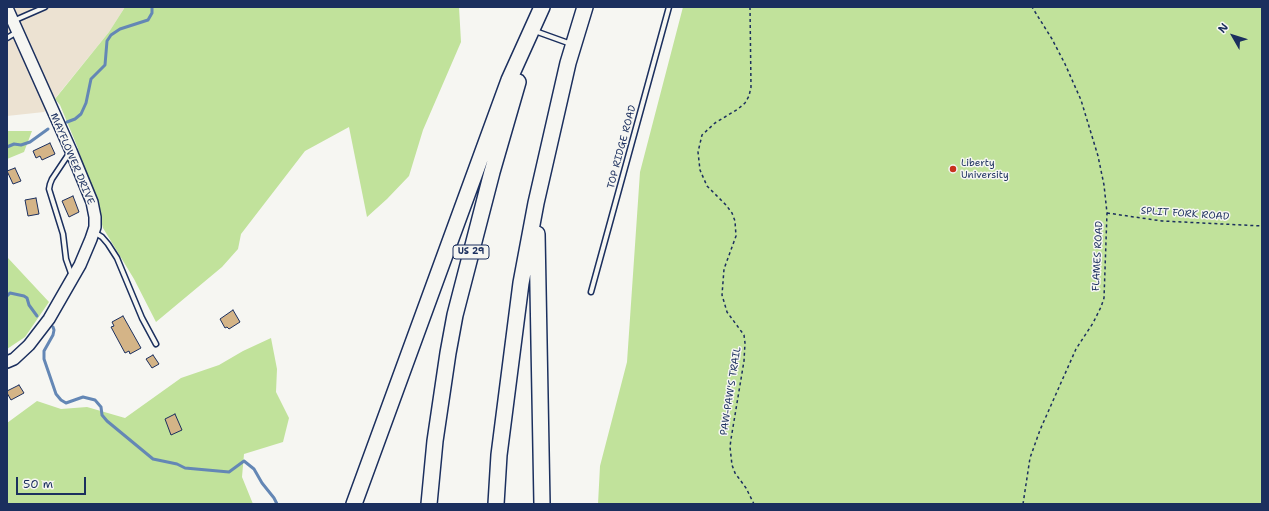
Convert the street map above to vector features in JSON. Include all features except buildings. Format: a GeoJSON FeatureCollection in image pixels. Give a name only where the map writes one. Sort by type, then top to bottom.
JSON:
{"type":"FeatureCollection","features":[{"type":"Feature","properties":{"kind":"highway","name":"US 29"},"geometry":{"type":"LineString","coordinates":[[429,504],[436,434],[455,316],[512,100],[542,7]]}},
{"type":"Feature","properties":{"kind":"highway"},"geometry":{"type":"LineString","coordinates":[[354,504],[506,87],[542,7]]}},
{"type":"Feature","properties":{"kind":"highway"},"geometry":{"type":"LineString","coordinates":[[496,504],[499,455],[521,283],[536,203],[568,64],[585,7]]}},
{"type":"Feature","properties":{"kind":"highway"},"geometry":{"type":"LineString","coordinates":[[536,203],[542,504]]}},
{"type":"Feature","properties":{"kind":"street","name":"MAYFLOWER DRIVE"},"geometry":{"type":"LineString","coordinates":[[7,8],[71,151],[92,202],[95,217],[95,227],[92,239],[73,278],[49,319],[29,345],[14,359],[7,362]]}},
{"type":"Feature","properties":{"kind":"lane"},"geometry":{"type":"LineString","coordinates":[[13,21],[45,7]]}},
{"type":"Feature","properties":{"kind":"lane","name":"TOP RIDGE ROAD"},"geometry":{"type":"LineString","coordinates":[[591,292],[669,7]]}},
{"type":"Feature","properties":{"kind":"lane"},"geometry":{"type":"LineString","coordinates":[[535,31],[574,45]]}},
{"type":"Feature","properties":{"kind":"lane"},"geometry":{"type":"LineString","coordinates":[[7,38],[18,32]]}},
{"type":"Feature","properties":{"kind":"lane"},"geometry":{"type":"LineString","coordinates":[[71,151],[52,179],[49,190],[61,229],[66,259],[73,278]]}},
{"type":"Feature","properties":{"kind":"lane"},"geometry":{"type":"LineString","coordinates":[[93,232],[102,237],[117,258],[142,318],[156,344]]}},
{"type":"Feature","properties":{"kind":"path","name":"PAW-PAW'S TRAIL"},"geometry":{"type":"LineString","coordinates":[[750,7],[750,96],[738,109],[715,123],[702,135],[698,152],[700,170],[707,186],[732,213],[735,221],[736,236],[724,269],[722,295],[727,312],[744,334],[745,343],[744,361],[730,447],[732,465],[735,473],[746,488],[754,504]]}},
{"type":"Feature","properties":{"kind":"path","name":"FLAMES ROAD"},"geometry":{"type":"LineString","coordinates":[[1023,504],[1030,458],[1040,430],[1076,349],[1093,323],[1104,298],[1107,213],[1104,185],[1098,156],[1081,100],[1056,46],[1032,7]]}},
{"type":"Feature","properties":{"kind":"path","name":"SPLIT FORK ROAD"},"geometry":{"type":"LineString","coordinates":[[1107,213],[1162,221],[1262,226]]}},
{"type":"Feature","properties":{"kind":"shaded area"},"geometry":{"type":"Polygon","coordinates":[[[7,7],[125,7],[109,32],[44,112],[7,116],[7,7]]]}},
{"type":"Feature","properties":{"kind":"green space"},"geometry":{"type":"Polygon","coordinates":[[[125,7],[459,7],[461,42],[423,130],[409,176],[387,199],[367,217],[349,127],[305,151],[241,234],[238,249],[222,267],[156,322],[134,279],[103,228],[97,205],[77,146],[60,105],[55,99],[109,32],[125,7]]]}},
{"type":"Feature","properties":{"kind":"green space","name":"Liberty University"},"geometry":{"type":"Polygon","coordinates":[[[683,7],[1262,7],[1262,504],[598,504],[600,466],[627,362],[640,172],[683,7]]]}},
{"type":"Feature","properties":{"kind":"green space"},"geometry":{"type":"Polygon","coordinates":[[[7,131],[32,131],[24,152],[7,159],[7,131]]]}},
{"type":"Feature","properties":{"kind":"green space"},"geometry":{"type":"Polygon","coordinates":[[[7,249],[8,258],[49,302],[25,337],[7,349],[7,249]]]}},
{"type":"Feature","properties":{"kind":"green space"},"geometry":{"type":"Polygon","coordinates":[[[271,338],[277,369],[276,392],[289,418],[283,442],[244,454],[242,477],[253,504],[7,504],[7,423],[37,401],[61,409],[87,407],[125,418],[181,378],[219,365],[243,351],[271,338]]]}},
{"type":"Feature","properties":{"kind":"waterway"},"geometry":{"type":"LineString","coordinates":[[67,122],[75,119],[81,114],[86,103],[91,79],[105,65],[107,41],[111,35],[120,29],[148,20],[152,13],[152,7]]}},
{"type":"Feature","properties":{"kind":"waterway"},"geometry":{"type":"LineString","coordinates":[[7,147],[14,144],[21,145],[30,142],[48,129]]}},
{"type":"Feature","properties":{"kind":"waterway"},"geometry":{"type":"LineString","coordinates":[[7,296],[10,293],[24,296],[27,298],[29,305],[37,316]]}},
{"type":"Feature","properties":{"kind":"waterway"},"geometry":{"type":"LineString","coordinates":[[53,327],[53,335],[44,351],[44,359],[56,394],[61,400],[66,403],[83,397],[95,400],[101,407],[102,415],[107,421],[153,459],[177,464],[185,468],[229,472],[244,461],[254,469],[277,504]]}},
{"type":"Feature","properties":{"kind":"place","name":"Liberty University"},"geometry":{"type":"Point","coordinates":[953,169]}}]}
